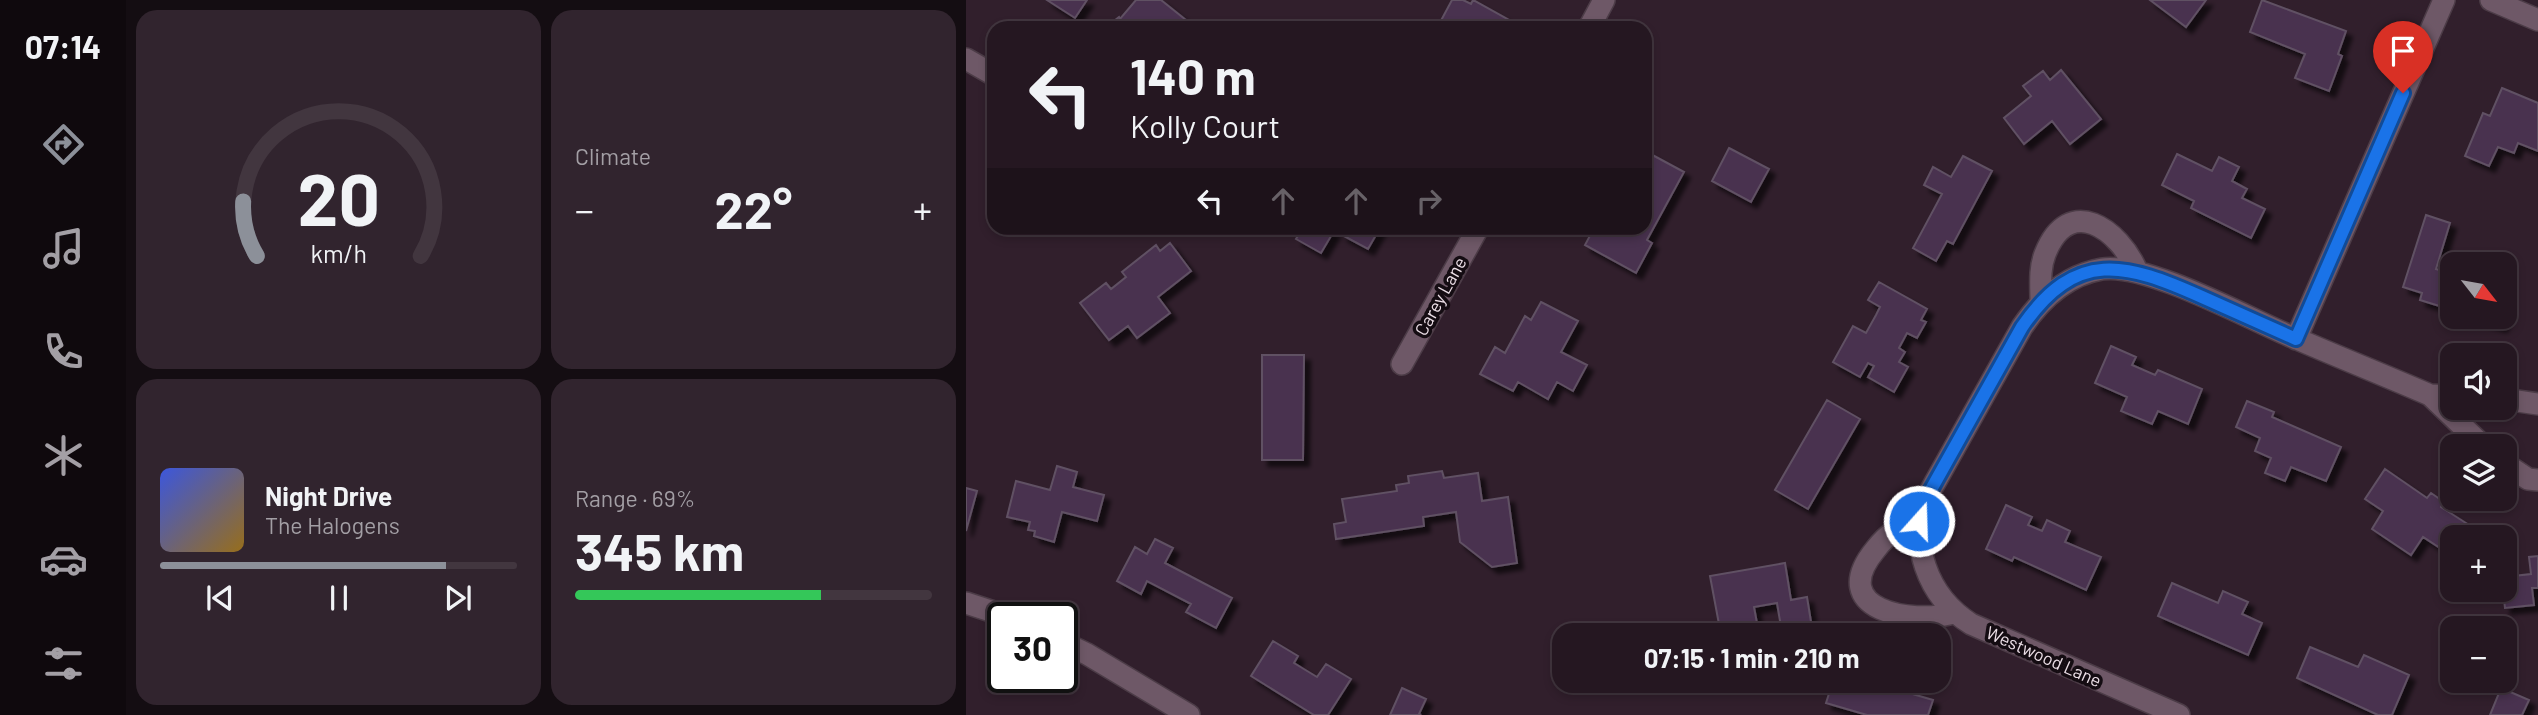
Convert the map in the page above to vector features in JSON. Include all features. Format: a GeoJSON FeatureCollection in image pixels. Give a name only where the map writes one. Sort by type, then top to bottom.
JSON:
{"type":"FeatureCollection","features":[{"type":"Feature","properties":{"kind":"street"},"geometry":{"type":"LineString","coordinates":[[1593,21],[1604,0]]}},
{"type":"Feature","properties":{"kind":"street"},"geometry":{"type":"LineString","coordinates":[[2296,339],[2444,0]]}},
{"type":"Feature","properties":{"kind":"street"},"geometry":{"type":"LineString","coordinates":[[2491,0],[2538,20]]}},
{"type":"Feature","properties":{"kind":"street"},"geometry":{"type":"LineString","coordinates":[[966,59],[987,71]]}},
{"type":"Feature","properties":{"kind":"street"},"geometry":{"type":"LineString","coordinates":[[2041,302],[2044,256],[2051,242],[2069,225],[2093,223],[2104,228],[2129,253],[2137,271]]}},
{"type":"Feature","properties":{"kind":"street","name":"Carey Lane"},"geometry":{"type":"LineString","coordinates":[[1402,364],[1474,235]]}},
{"type":"Feature","properties":{"kind":"street"},"geometry":{"type":"LineString","coordinates":[[1954,613],[1938,618],[1902,615],[1876,608],[1864,595],[1862,571],[1885,537],[1901,525],[1919,521],[1928,495],[2022,327],[2041,302],[2068,281],[2103,269],[2137,271],[2430,395],[2440,395]]}},
{"type":"Feature","properties":{"kind":"street"},"geometry":{"type":"LineString","coordinates":[[2430,395],[2471,434]]}},
{"type":"Feature","properties":{"kind":"street"},"geometry":{"type":"LineString","coordinates":[[2517,401],[2538,404]]}},
{"type":"Feature","properties":{"kind":"street"},"geometry":{"type":"LineString","coordinates":[[2517,472],[2528,479],[2538,480]]}},
{"type":"Feature","properties":{"kind":"street","name":"Westwood Lane"},"geometry":{"type":"LineString","coordinates":[[1919,521],[1919,542],[1928,574],[1954,613],[1971,624],[2179,715]]}},
{"type":"Feature","properties":{"kind":"street"},"geometry":{"type":"LineString","coordinates":[[966,603],[987,610]]}},
{"type":"Feature","properties":{"kind":"street"},"geometry":{"type":"LineString","coordinates":[[1078,650],[1189,715]]}},
{"type":"Feature","properties":{"kind":"building"},"geometry":{"type":"Polygon","coordinates":[[[1047,0],[1087,0],[1075,18],[1047,0]]]}},
{"type":"Feature","properties":{"kind":"building"},"geometry":{"type":"Polygon","coordinates":[[[1136,0],[1161,0],[1187,21],[1114,21],[1119,17],[1120,19],[1136,0]]]}},
{"type":"Feature","properties":{"kind":"building"},"geometry":{"type":"Polygon","coordinates":[[[1452,0],[1463,0],[1471,4],[1473,0],[1509,20],[1508,21],[1441,21],[1452,0]]]}},
{"type":"Feature","properties":{"kind":"building"},"geometry":{"type":"Polygon","coordinates":[[[2150,0],[2206,0],[2186,27],[2150,0]]]}},
{"type":"Feature","properties":{"kind":"building"},"geometry":{"type":"Polygon","coordinates":[[[2262,0],[2346,31],[2338,54],[2342,56],[2329,91],[2295,78],[2305,54],[2250,32],[2262,0]]]}},
{"type":"Feature","properties":{"kind":"building"},"geometry":{"type":"Polygon","coordinates":[[[2061,70],[2101,119],[2070,144],[2052,121],[2024,144],[2004,118],[2031,96],[2023,86],[2043,71],[2050,80],[2061,70]]]}},
{"type":"Feature","properties":{"kind":"building"},"geometry":{"type":"Polygon","coordinates":[[[2502,88],[2538,103],[2538,151],[2518,143],[2514,153],[2498,147],[2489,166],[2465,156],[2483,113],[2490,116],[2502,88]]]}},
{"type":"Feature","properties":{"kind":"building"},"geometry":{"type":"Polygon","coordinates":[[[1729,148],[1769,169],[1751,202],[1712,181],[1729,148]]]}},
{"type":"Feature","properties":{"kind":"building"},"geometry":{"type":"Polygon","coordinates":[[[2177,154],[2212,171],[2219,157],[2239,167],[2232,181],[2247,189],[2242,198],[2265,209],[2251,238],[2191,208],[2194,201],[2162,185],[2177,154]]]}},
{"type":"Feature","properties":{"kind":"building"},"geometry":{"type":"Polygon","coordinates":[[[1652,155],[1684,172],[1652,231],[1652,155]]]}},
{"type":"Feature","properties":{"kind":"building"},"geometry":{"type":"Polygon","coordinates":[[[1963,156],[1992,171],[1953,244],[1947,241],[1936,261],[1913,248],[1942,194],[1924,185],[1933,167],[1951,177],[1963,156]]]}},
{"type":"Feature","properties":{"kind":"building"},"geometry":{"type":"Polygon","coordinates":[[[2426,215],[2450,223],[2436,269],[2440,270],[2440,306],[2420,300],[2422,293],[2403,287],[2426,215]]]}},
{"type":"Feature","properties":{"kind":"building"},"geometry":{"type":"Polygon","coordinates":[[[1299,235],[1332,235],[1321,253],[1296,239],[1299,235]]]}},
{"type":"Feature","properties":{"kind":"building"},"geometry":{"type":"Polygon","coordinates":[[[1342,235],[1376,235],[1368,249],[1342,235]]]}},
{"type":"Feature","properties":{"kind":"building"},"geometry":{"type":"Polygon","coordinates":[[[1590,235],[1650,235],[1647,240],[1652,243],[1636,273],[1585,245],[1590,235]]]}},
{"type":"Feature","properties":{"kind":"building"},"geometry":{"type":"Polygon","coordinates":[[[1170,243],[1191,271],[1158,297],[1170,313],[1137,338],[1128,326],[1109,340],[1080,303],[1106,283],[1111,289],[1126,277],[1122,272],[1156,245],[1160,251],[1170,243]]]}},
{"type":"Feature","properties":{"kind":"building"},"geometry":{"type":"Polygon","coordinates":[[[1879,282],[1927,309],[1921,320],[1926,322],[1917,338],[1907,333],[1899,348],[1905,352],[1899,362],[1908,367],[1894,392],[1868,377],[1874,366],[1868,363],[1860,377],[1833,362],[1853,326],[1866,333],[1880,307],[1868,300],[1879,282]]]}},
{"type":"Feature","properties":{"kind":"building"},"geometry":{"type":"Polygon","coordinates":[[[1541,302],[1578,321],[1561,352],[1587,365],[1573,391],[1557,382],[1548,399],[1518,382],[1513,391],[1480,374],[1495,347],[1505,353],[1525,316],[1531,320],[1541,302]]]}},
{"type":"Feature","properties":{"kind":"building"},"geometry":{"type":"Polygon","coordinates":[[[2111,346],[2136,357],[2132,365],[2155,375],[2158,370],[2202,389],[2188,424],[2158,411],[2152,424],[2121,411],[2127,397],[2095,383],[2111,346]]]}},
{"type":"Feature","properties":{"kind":"building"},"geometry":{"type":"Polygon","coordinates":[[[1262,355],[1304,355],[1303,460],[1262,460],[1262,355]]]}},
{"type":"Feature","properties":{"kind":"building"},"geometry":{"type":"Polygon","coordinates":[[[1827,400],[1860,419],[1808,509],[1775,490],[1827,400]]]}},
{"type":"Feature","properties":{"kind":"building"},"geometry":{"type":"Polygon","coordinates":[[[2247,401],[2274,412],[2272,417],[2341,447],[2326,481],[2291,467],[2285,481],[2265,473],[2271,458],[2255,451],[2260,438],[2236,427],[2247,401]]]}},
{"type":"Feature","properties":{"kind":"building"},"geometry":{"type":"Polygon","coordinates":[[[1057,466],[1077,472],[1073,487],[1104,495],[1097,521],[1062,512],[1054,542],[1034,536],[1035,531],[1028,530],[1030,522],[1007,517],[1016,481],[1050,490],[1057,466]]]}},
{"type":"Feature","properties":{"kind":"building"},"geometry":{"type":"Polygon","coordinates":[[[2385,469],[2427,498],[2431,493],[2440,499],[2440,511],[2447,511],[2469,525],[2440,525],[2440,548],[2423,537],[2411,555],[2372,529],[2383,511],[2365,499],[2385,469]]]}},
{"type":"Feature","properties":{"kind":"building"},"geometry":{"type":"Polygon","coordinates":[[[1442,471],[1444,478],[1478,473],[1482,501],[1508,497],[1517,563],[1492,567],[1460,542],[1456,512],[1423,517],[1424,526],[1336,539],[1334,524],[1346,522],[1342,499],[1397,491],[1396,485],[1409,483],[1408,476],[1442,471]]]}},
{"type":"Feature","properties":{"kind":"building"},"geometry":{"type":"Polygon","coordinates":[[[966,488],[977,491],[966,531],[966,488]]]}},
{"type":"Feature","properties":{"kind":"building"},"geometry":{"type":"Polygon","coordinates":[[[2006,505],[2032,517],[2028,525],[2042,531],[2047,520],[2070,531],[2065,542],[2101,557],[2086,590],[2014,557],[2012,561],[1986,549],[2006,505]]]}},
{"type":"Feature","properties":{"kind":"building"},"geometry":{"type":"Polygon","coordinates":[[[1155,539],[1173,548],[1165,563],[1232,598],[1216,628],[1186,612],[1191,604],[1147,581],[1141,594],[1117,581],[1135,547],[1147,554],[1155,539]]]}},
{"type":"Feature","properties":{"kind":"building"},"geometry":{"type":"Polygon","coordinates":[[[2538,556],[2538,588],[2532,588],[2534,605],[2505,608],[2504,602],[2517,602],[2517,576],[2531,574],[2529,557],[2538,556]]]}},
{"type":"Feature","properties":{"kind":"building"},"geometry":{"type":"Polygon","coordinates":[[[1785,563],[1791,600],[1807,597],[1811,623],[1780,623],[1777,603],[1754,607],[1757,623],[1719,623],[1710,576],[1785,563]]]}},
{"type":"Feature","properties":{"kind":"building"},"geometry":{"type":"Polygon","coordinates":[[[2172,583],[2218,603],[2223,591],[2248,602],[2242,614],[2262,623],[2248,655],[2158,616],[2172,583]]]}},
{"type":"Feature","properties":{"kind":"building"},"geometry":{"type":"Polygon","coordinates":[[[1273,641],[1298,656],[1294,663],[1317,677],[1326,664],[1351,679],[1328,715],[1314,715],[1251,676],[1273,641]]]}},
{"type":"Feature","properties":{"kind":"building"},"geometry":{"type":"Polygon","coordinates":[[[2310,647],[2358,667],[2364,655],[2409,675],[2392,715],[2378,715],[2297,678],[2310,647]]]}},
{"type":"Feature","properties":{"kind":"building"},"geometry":{"type":"Polygon","coordinates":[[[1402,688],[1426,699],[1419,714],[1421,715],[1390,715],[1402,688]]]}},
{"type":"Feature","properties":{"kind":"building"},"geometry":{"type":"Polygon","coordinates":[[[1829,693],[1909,693],[1933,700],[1928,715],[1867,715],[1826,703],[1829,693]]]}},
{"type":"Feature","properties":{"kind":"building"},"geometry":{"type":"Polygon","coordinates":[[[2499,693],[2513,693],[2529,700],[2522,715],[2490,715],[2499,693]]]}},
{"type":"Feature","properties":{"kind":"route"},"geometry":{"type":"LineString","coordinates":[[1919,521],[1928,495],[2022,327],[2041,302],[2068,281],[2103,269],[2137,271],[2296,339],[2403,93]]}}]}
